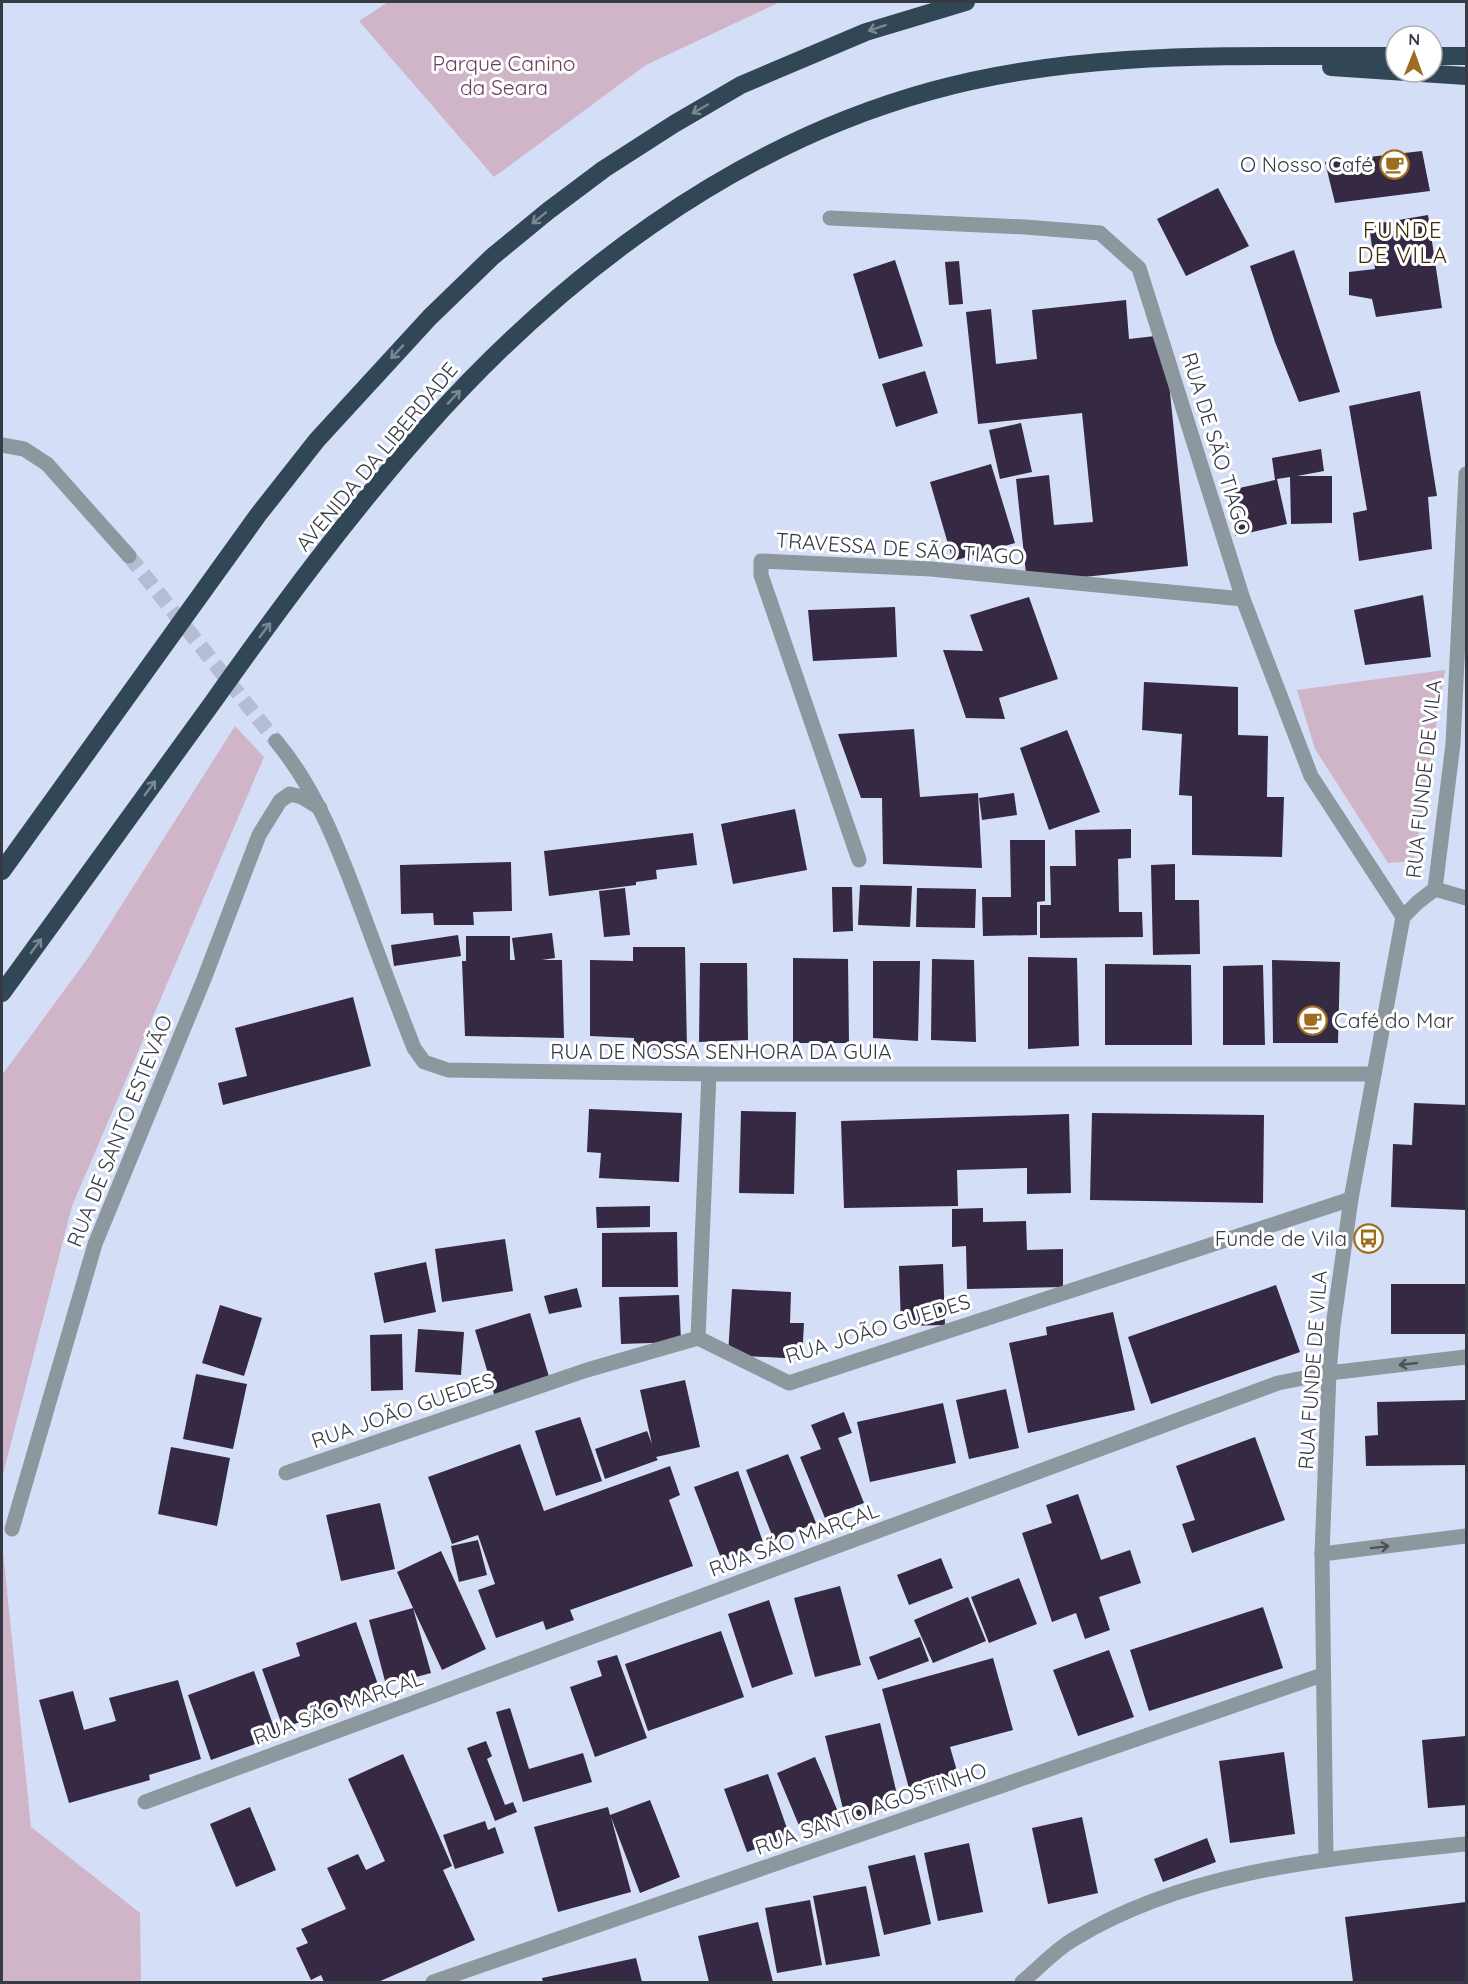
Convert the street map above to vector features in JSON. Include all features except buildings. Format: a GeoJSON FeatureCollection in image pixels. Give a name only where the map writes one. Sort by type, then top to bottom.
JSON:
{"type":"FeatureCollection","features":[{"type":"Feature","properties":{"kind":"highway"},"geometry":{"type":"LineString","coordinates":[[2,870],[258,515],[317,440],[422,325],[492,257],[548,211],[604,170],[674,124],[741,86],[866,32],[933,10],[966,2]]}},
{"type":"Feature","properties":{"kind":"highway"},"geometry":{"type":"LineString","coordinates":[[933,10],[981,2]]}},
{"type":"Feature","properties":{"kind":"highway"},"geometry":{"type":"LineString","coordinates":[[1201,57],[1384,56]]}},
{"type":"Feature","properties":{"kind":"highway"},"geometry":{"type":"LineString","coordinates":[[1444,56],[1467,56]]}},
{"type":"Feature","properties":{"kind":"highway"},"geometry":{"type":"LineString","coordinates":[[1201,57],[1411,74],[1467,76]]}},
{"type":"Feature","properties":{"kind":"highway","name":"AVENIDA DA LIBERDADE"},"geometry":{"type":"LineString","coordinates":[[2,993],[250,650],[383,477],[465,386],[566,290],[671,210],[740,170],[862,112],[932,91],[998,75],[1133,60],[1201,57]]}},
{"type":"Feature","properties":{"kind":"street","name":"RUA DE SÃO TIAGO"},"geometry":{"type":"LineString","coordinates":[[830,218],[1025,227],[1100,233],[1139,268],[1243,599],[1311,776],[1403,917]]}},
{"type":"Feature","properties":{"kind":"street"},"geometry":{"type":"LineString","coordinates":[[2,445],[24,449],[47,464],[129,556]]}},
{"type":"Feature","properties":{"kind":"street","name":"RUA FUNDE DE VILA"},"geometry":{"type":"LineString","coordinates":[[1326,1860],[1322,1554],[1333,1326],[1351,1199],[1403,917],[1435,889],[1453,744],[1467,474]]}},
{"type":"Feature","properties":{"kind":"street","name":"TRAVESSA DE SÃO TIAGO"},"geometry":{"type":"LineString","coordinates":[[859,860],[761,575],[761,561],[931,569],[1243,599]]}},
{"type":"Feature","properties":{"kind":"street","name":"RUA DE NOSSA SENHORA DA GUIA"},"geometry":{"type":"LineString","coordinates":[[276,741],[294,762],[320,808],[348,871],[414,1048],[424,1062],[448,1070],[709,1074],[1374,1074]]}},
{"type":"Feature","properties":{"kind":"street","name":"RUA DE SANTO ESTEVÃO"},"geometry":{"type":"LineString","coordinates":[[12,1529],[95,1244],[204,979],[259,835],[280,801],[290,794],[302,797],[320,808]]}},
{"type":"Feature","properties":{"kind":"street"},"geometry":{"type":"LineString","coordinates":[[1435,889],[1467,898]]}},
{"type":"Feature","properties":{"kind":"street"},"geometry":{"type":"LineString","coordinates":[[698,1338],[709,1074]]}},
{"type":"Feature","properties":{"kind":"street","name":"RUA JOÃO GUEDES"},"geometry":{"type":"LineString","coordinates":[[286,1473],[587,1370],[698,1338],[789,1383],[1351,1199]]}},
{"type":"Feature","properties":{"kind":"street","name":"RUA SÃO MARÇAL"},"geometry":{"type":"LineString","coordinates":[[145,1802],[1278,1383],[1329,1373],[1467,1358]]}},
{"type":"Feature","properties":{"kind":"street"},"geometry":{"type":"LineString","coordinates":[[1322,1554],[1467,1536]]}},
{"type":"Feature","properties":{"kind":"street","name":"RUA SANTO AGOSTINHO"},"geometry":{"type":"LineString","coordinates":[[433,1983],[1322,1675]]}},
{"type":"Feature","properties":{"kind":"street"},"geometry":{"type":"LineString","coordinates":[[1022,1983],[1073,1940],[1129,1910],[1205,1884],[1326,1860],[1467,1844]]}},
{"type":"Feature","properties":{"kind":"green space","name":"Parque Canino da Seara"},"geometry":{"type":"Polygon","coordinates":[[[388,2],[780,2],[646,65],[494,177],[359,21],[388,2]]]}},
{"type":"Feature","properties":{"kind":"green space"},"geometry":{"type":"Polygon","coordinates":[[[1445,670],[1414,861],[1388,863],[1315,749],[1297,690],[1445,670]]]}},
{"type":"Feature","properties":{"kind":"green space"},"geometry":{"type":"Polygon","coordinates":[[[235,726],[264,757],[72,1206],[2,1478],[2,1075],[88,958],[235,726]]]}},
{"type":"Feature","properties":{"kind":"green space"},"geometry":{"type":"Polygon","coordinates":[[[2,1541],[31,1827],[140,1913],[141,1982],[2,1982],[2,1541]]]}},
{"type":"Feature","properties":{"kind":"tunnel"},"geometry":{"type":"LineString","coordinates":[[129,556],[276,741]]}},
{"type":"Feature","properties":{"kind":"place","name":"O Nosso Café"},"geometry":{"type":"Point","coordinates":[1394,165]}},
{"type":"Feature","properties":{"kind":"place","name":"Café do Mar"},"geometry":{"type":"Point","coordinates":[1313,1021]}},
{"type":"Feature","properties":{"kind":"place","name":"Funde de Vila"},"geometry":{"type":"Point","coordinates":[1368,1239]}},
{"type":"Feature","properties":{"kind":"district","name":"FUNDE DE VILA"},"geometry":{"type":"Point","coordinates":[1403,242]}}]}
